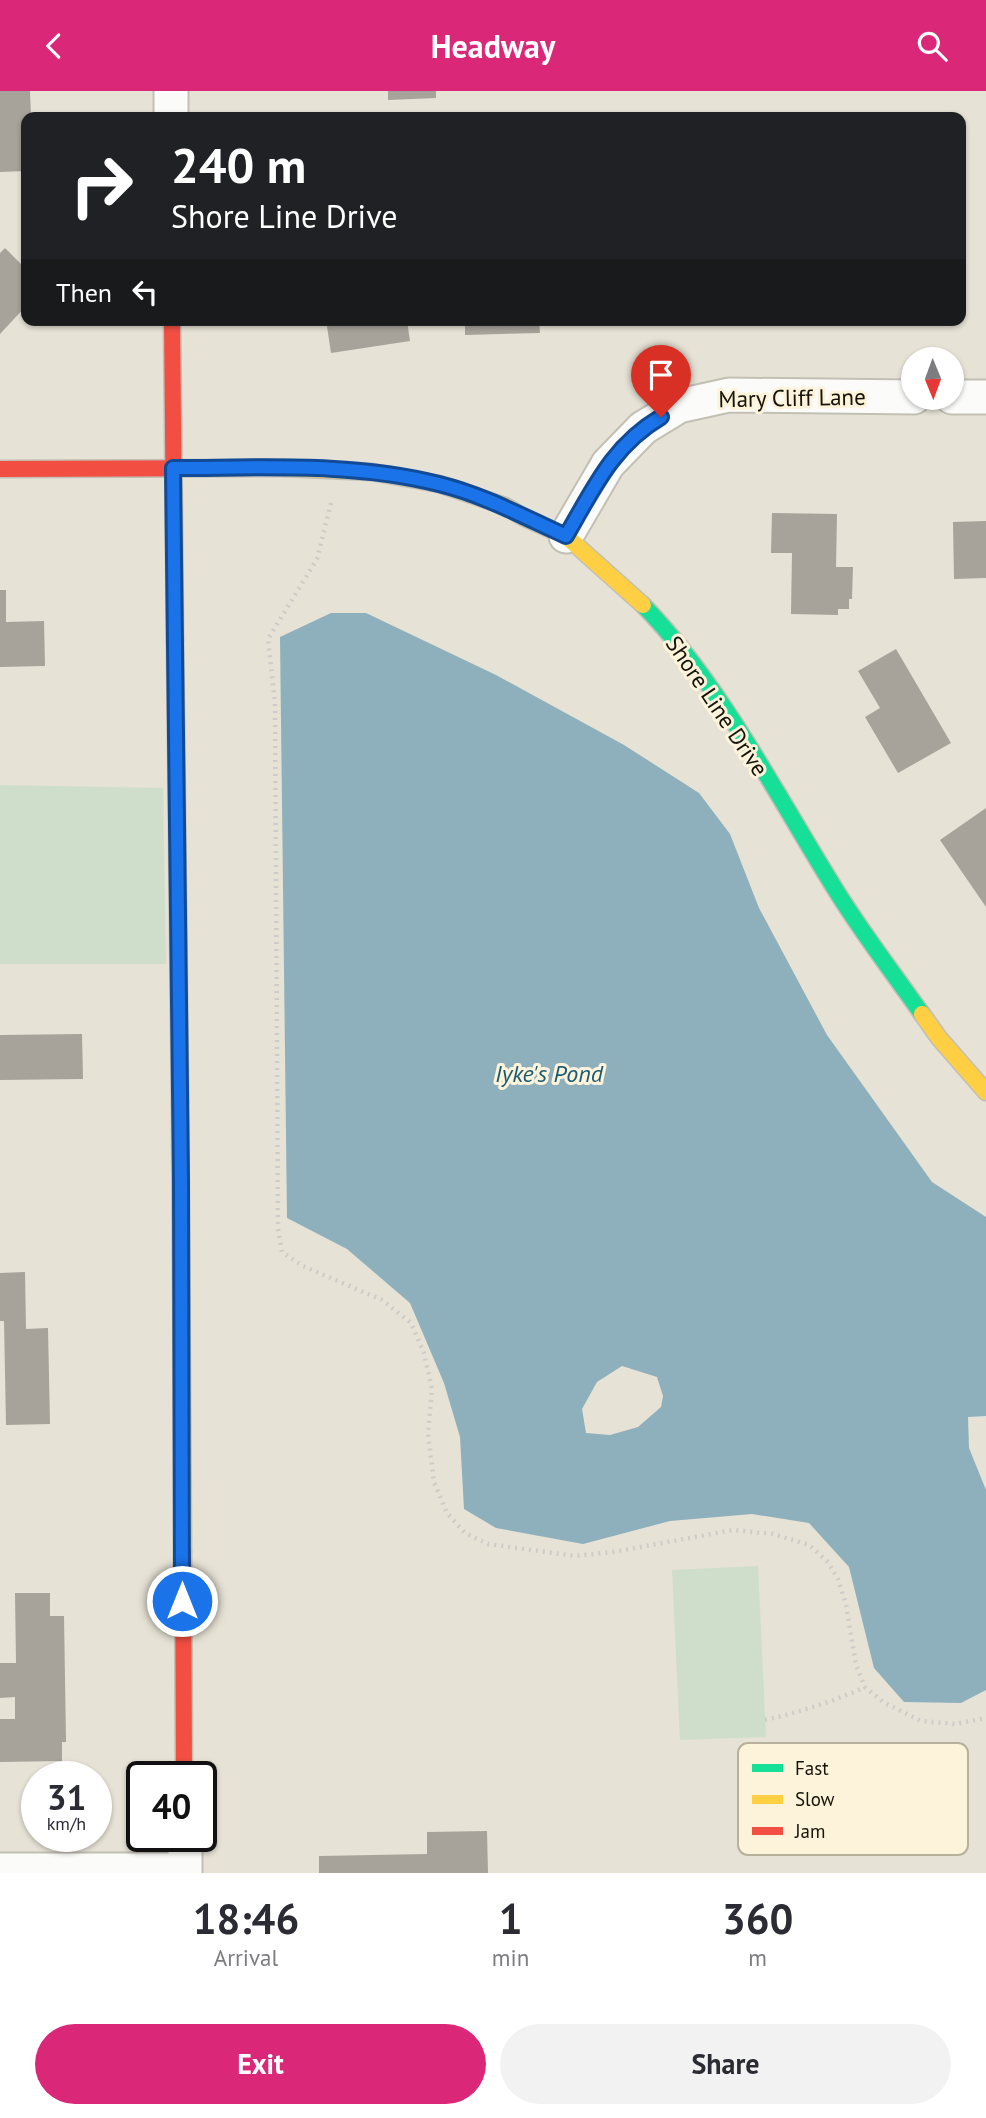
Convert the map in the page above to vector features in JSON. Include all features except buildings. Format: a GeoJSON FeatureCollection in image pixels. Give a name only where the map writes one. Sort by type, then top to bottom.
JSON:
{"type":"FeatureCollection","features":[{"type":"Feature","properties":{"kind":"street"},"geometry":{"type":"LineString","coordinates":[[171,91],[171,112]]}},
{"type":"Feature","properties":{"kind":"street"},"geometry":{"type":"LineString","coordinates":[[172,326],[184,1761]]}},
{"type":"Feature","properties":{"kind":"street","name":"Mary Cliff Lane"},"geometry":{"type":"LineString","coordinates":[[566,536],[608,464],[643,428],[679,406],[729,395],[901,397]]}},
{"type":"Feature","properties":{"kind":"street"},"geometry":{"type":"LineString","coordinates":[[964,397],[986,397]]}},
{"type":"Feature","properties":{"kind":"street","name":"Shore Line Drive"},"geometry":{"type":"LineString","coordinates":[[0,469],[173,468],[372,472],[439,484],[505,506],[566,536],[671,633],[740,733],[774,793],[839,895],[939,1038],[986,1092]]}},
{"type":"Feature","properties":{"kind":"street"},"geometry":{"type":"LineString","coordinates":[[0,1870],[185,1872],[185,1852]]}},
{"type":"Feature","properties":{"kind":"path"},"geometry":{"type":"LineString","coordinates":[[332,470],[330,510],[317,559],[268,639],[275,703],[278,1215],[282,1252],[303,1265],[382,1300],[411,1323],[424,1353],[432,1389],[428,1434],[434,1482],[447,1513],[465,1533],[488,1544],[575,1556],[733,1531],[773,1534],[808,1545],[828,1562],[838,1579],[846,1605],[856,1665],[865,1687],[883,1702],[920,1721],[955,1724],[986,1718]]}},
{"type":"Feature","properties":{"kind":"path"},"geometry":{"type":"LineString","coordinates":[[765,1720],[835,1701],[865,1687]]}},
{"type":"Feature","properties":{"kind":"green space"},"geometry":{"type":"Polygon","coordinates":[[[0,785],[163,788],[166,964],[0,964],[0,785]]]}},
{"type":"Feature","properties":{"kind":"green space"},"geometry":{"type":"Polygon","coordinates":[[[758,1566],[766,1737],[680,1740],[672,1570],[758,1566]]]}},
{"type":"Feature","properties":{"kind":"water","name":"Iyke's Pond"},"geometry":{"type":"Polygon","coordinates":[[[331,613],[366,613],[496,675],[624,745],[699,793],[730,834],[759,908],[827,1035],[932,1182],[986,1217],[986,1416],[968,1417],[969,1448],[986,1490],[986,1690],[961,1703],[904,1702],[874,1668],[849,1567],[809,1523],[752,1514],[670,1521],[583,1544],[496,1528],[464,1509],[460,1437],[444,1383],[410,1303],[347,1249],[287,1218],[280,637],[331,613]],[[622,1366],[597,1382],[582,1409],[586,1433],[610,1435],[638,1427],[661,1407],[663,1396],[657,1377],[622,1366]]]}},
{"type":"Feature","properties":{"kind":"traffic: fast"},"geometry":{"type":"LineString","coordinates":[[643,605],[698,670],[723,706],[847,908],[922,1014]]}},
{"type":"Feature","properties":{"kind":"traffic: fast"},"geometry":{"type":"LineString","coordinates":[[175,640],[180,1102]]}},
{"type":"Feature","properties":{"kind":"traffic: slow"},"geometry":{"type":"LineString","coordinates":[[284,468],[372,472],[439,484],[505,506],[566,536],[643,605]]}},
{"type":"Feature","properties":{"kind":"traffic: slow"},"geometry":{"type":"LineString","coordinates":[[922,1014],[986,1092]]}},
{"type":"Feature","properties":{"kind":"traffic: slow"},"geometry":{"type":"LineString","coordinates":[[180,1102],[183,1552]]}},
{"type":"Feature","properties":{"kind":"traffic: jam"},"geometry":{"type":"LineString","coordinates":[[172,326],[175,640]]}},
{"type":"Feature","properties":{"kind":"traffic: jam"},"geometry":{"type":"LineString","coordinates":[[0,469],[284,468]]}},
{"type":"Feature","properties":{"kind":"traffic: jam"},"geometry":{"type":"LineString","coordinates":[[183,1552],[184,1761]]}},
{"type":"Feature","properties":{"kind":"route"},"geometry":{"type":"LineString","coordinates":[[182,1601],[181,1178],[173,468],[285,468],[372,472],[439,484],[505,506],[566,536],[608,464],[643,428],[661,417]]}}]}
